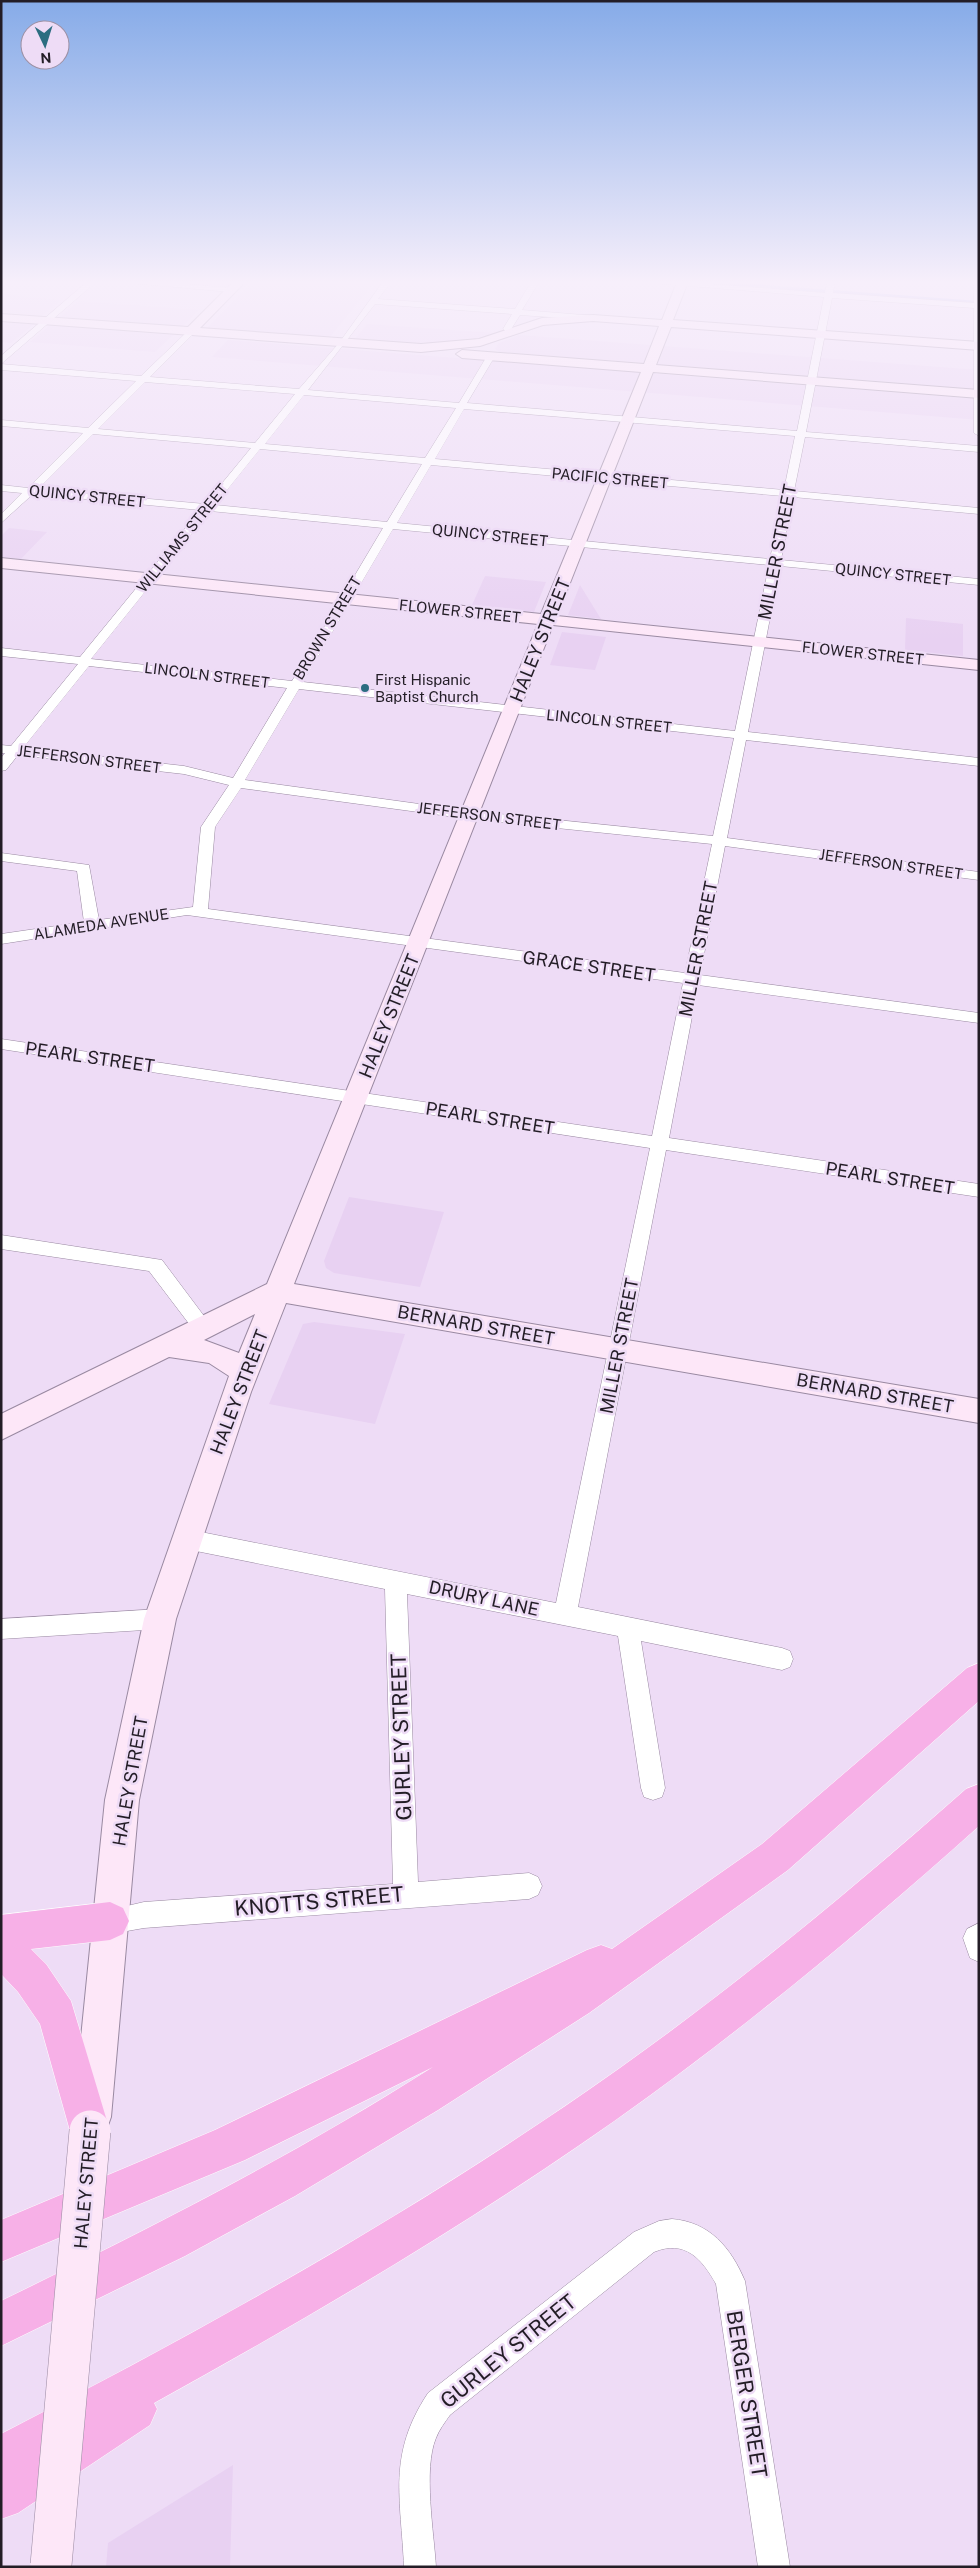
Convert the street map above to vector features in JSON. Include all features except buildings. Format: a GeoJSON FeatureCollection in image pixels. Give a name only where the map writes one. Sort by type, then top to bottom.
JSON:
{"type":"FeatureCollection","features":[{"type":"Feature","properties":{"kind":"highway"},"geometry":{"type":"LineString","coordinates":[[1,2324],[170,2240],[280,2181],[424,2096],[575,1999],[775,1857],[979,1679]]}},
{"type":"Feature","properties":{"kind":"highway"},"geometry":{"type":"LineString","coordinates":[[1,2496],[301,2299],[464,2199],[552,2141],[685,2047],[805,1955],[912,1864],[979,1802]]}},
{"type":"Feature","properties":{"kind":"highway"},"geometry":{"type":"LineString","coordinates":[[1,1934],[110,1921]]}},
{"type":"Feature","properties":{"kind":"highway"},"geometry":{"type":"LineString","coordinates":[[1,2241],[230,2145],[681,1925]]}},
{"type":"Feature","properties":{"kind":"highway"},"geometry":{"type":"LineString","coordinates":[[1,1952],[8,1953],[32,1978],[57,2015],[90,2131]]}},
{"type":"Feature","properties":{"kind":"highway"},"geometry":{"type":"LineString","coordinates":[[1,2459],[120,2399],[301,2299]]}},
{"type":"Feature","properties":{"kind":"main road","name":"HALEY STREET"},"geometry":{"type":"LineString","coordinates":[[51,2566],[122,1800],[160,1619],[244,1374],[635,402]]}},
{"type":"Feature","properties":{"kind":"main road","name":"FLOWER STREET"},"geometry":{"type":"LineString","coordinates":[[1,563],[979,665]]}},
{"type":"Feature","properties":{"kind":"main road"},"geometry":{"type":"LineString","coordinates":[[1,1428],[278,1291]]}},
{"type":"Feature","properties":{"kind":"main road","name":"BERNARD STREET"},"geometry":{"type":"LineString","coordinates":[[278,1291],[979,1411]]}},
{"type":"Feature","properties":{"kind":"main road"},"geometry":{"type":"LineString","coordinates":[[167,1346],[218,1353],[233,1361],[244,1374]]}},
{"type":"Feature","properties":{"kind":"street"},"geometry":{"type":"LineString","coordinates":[[1,520],[120,402]]}},
{"type":"Feature","properties":{"kind":"street","name":"WILLIAMS STREET"},"geometry":{"type":"LineString","coordinates":[[1,767],[8,749],[84,661],[292,402]]}},
{"type":"Feature","properties":{"kind":"street"},"geometry":{"type":"LineString","coordinates":[[413,402],[979,449]]}},
{"type":"Feature","properties":{"kind":"street","name":"BROWN STREET"},"geometry":{"type":"LineString","coordinates":[[200,912],[208,827],[463,402]]}},
{"type":"Feature","properties":{"kind":"street","name":"MILLER STREET"},"geometry":{"type":"LineString","coordinates":[[565,1615],[807,402]]}},
{"type":"Feature","properties":{"kind":"street"},"geometry":{"type":"LineString","coordinates":[[979,402],[979,433]]}},
{"type":"Feature","properties":{"kind":"street","name":"PACIFIC STREET"},"geometry":{"type":"LineString","coordinates":[[1,423],[979,511]]}},
{"type":"Feature","properties":{"kind":"street","name":"QUINCY STREET"},"geometry":{"type":"LineString","coordinates":[[1,488],[979,582]]}},
{"type":"Feature","properties":{"kind":"street","name":"LINCOLN STREET"},"geometry":{"type":"LineString","coordinates":[[1,652],[979,762]]}},
{"type":"Feature","properties":{"kind":"street","name":"JEFFERSON STREET"},"geometry":{"type":"LineString","coordinates":[[8,749],[184,770],[236,783],[470,815],[719,841],[979,876]]}},
{"type":"Feature","properties":{"kind":"street"},"geometry":{"type":"LineString","coordinates":[[1,857],[84,868],[92,925]]}},
{"type":"Feature","properties":{"kind":"street","name":"ALAMEDA AVENUE"},"geometry":{"type":"LineString","coordinates":[[1,939],[187,911],[200,912]]}},
{"type":"Feature","properties":{"kind":"street","name":"GRACE STREET"},"geometry":{"type":"LineString","coordinates":[[200,912],[979,1018]]}},
{"type":"Feature","properties":{"kind":"street","name":"PEARL STREET"},"geometry":{"type":"LineString","coordinates":[[1,1044],[979,1191]]}},
{"type":"Feature","properties":{"kind":"street"},"geometry":{"type":"LineString","coordinates":[[1,1242],[155,1265],[203,1328]]}},
{"type":"Feature","properties":{"kind":"street","name":"DRURY LANE"},"geometry":{"type":"LineString","coordinates":[[186,1539],[782,1659]]}},
{"type":"Feature","properties":{"kind":"street","name":"GURLEY STREET"},"geometry":{"type":"LineString","coordinates":[[396,1580],[406,1894]]}},
{"type":"Feature","properties":{"kind":"street"},"geometry":{"type":"LineString","coordinates":[[1,1629],[160,1619]]}},
{"type":"Feature","properties":{"kind":"street"},"geometry":{"type":"LineString","coordinates":[[628,1628],[653,1788]]}},
{"type":"Feature","properties":{"kind":"street","name":"KNOTTS STREET"},"geometry":{"type":"LineString","coordinates":[[110,1921],[144,1915],[529,1886]]}},
{"type":"Feature","properties":{"kind":"street","name":"GURLEY STREET"},"geometry":{"type":"LineString","coordinates":[[420,2567],[416,2469],[418,2446],[425,2425],[438,2404],[644,2242],[658,2234],[676,2232],[692,2236]]}},
{"type":"Feature","properties":{"kind":"street","name":"BERGER STREET"},"geometry":{"type":"LineString","coordinates":[[692,2236],[707,2246],[720,2260],[730,2281],[774,2567]]}},
{"type":"Feature","properties":{"kind":"shaded area"},"geometry":{"type":"Polygon","coordinates":[[[758,402],[979,402],[979,420],[758,402]]]}},
{"type":"Feature","properties":{"kind":"shaded area"},"geometry":{"type":"Polygon","coordinates":[[[9,528],[47,532],[21,559],[1,557],[1,536],[9,528]]]}},
{"type":"Feature","properties":{"kind":"shaded area"},"geometry":{"type":"Polygon","coordinates":[[[485,576],[546,582],[534,612],[472,605],[485,576]]]}},
{"type":"Feature","properties":{"kind":"shaded area"},"geometry":{"type":"Polygon","coordinates":[[[580,585],[601,619],[568,615],[580,585]]]}},
{"type":"Feature","properties":{"kind":"shaded area"},"geometry":{"type":"Polygon","coordinates":[[[906,618],[963,624],[963,656],[905,650],[906,618]]]}},
{"type":"Feature","properties":{"kind":"shaded area"},"geometry":{"type":"Polygon","coordinates":[[[562,632],[606,637],[595,670],[550,665],[562,632]]]}},
{"type":"Feature","properties":{"kind":"shaded area"},"geometry":{"type":"Polygon","coordinates":[[[349,1197],[444,1212],[420,1287],[334,1273],[326,1268],[324,1261],[349,1197]]]}},
{"type":"Feature","properties":{"kind":"shaded area"},"geometry":{"type":"Polygon","coordinates":[[[314,1322],[405,1334],[375,1424],[269,1404],[303,1324],[314,1322]]]}},
{"type":"Feature","properties":{"kind":"shaded area"},"geometry":{"type":"Polygon","coordinates":[[[233,2465],[230,2567],[106,2567],[108,2543],[233,2465]]]}},
{"type":"Feature","properties":{"kind":"place","name":"First Hispanic Baptist Church"},"geometry":{"type":"Point","coordinates":[365,688]}}]}
